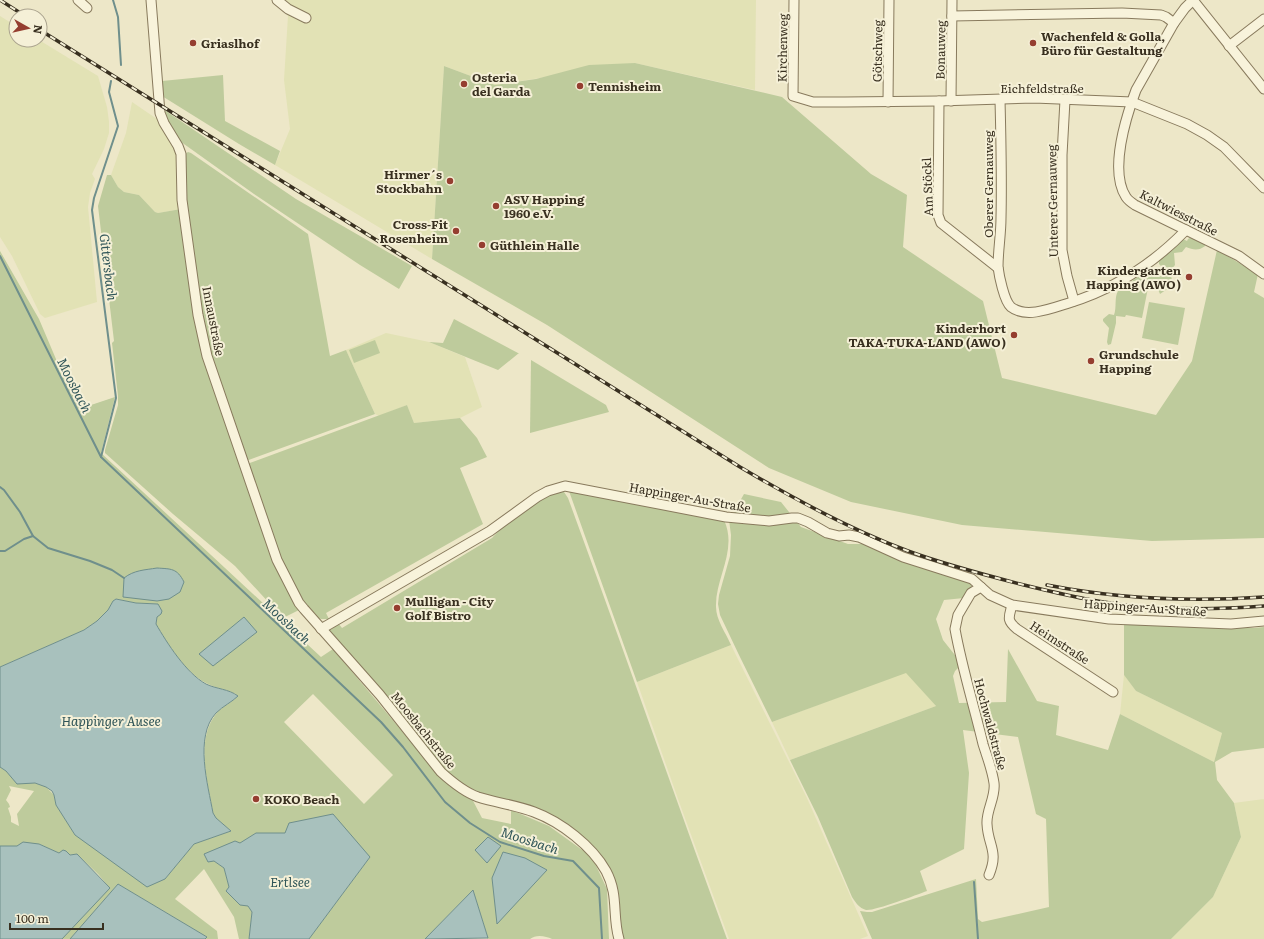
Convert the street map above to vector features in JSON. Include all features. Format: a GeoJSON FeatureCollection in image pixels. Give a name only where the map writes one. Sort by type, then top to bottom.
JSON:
{"type":"FeatureCollection","features":[{"type":"Feature","properties":{"kind":"street"},"geometry":{"type":"LineString","coordinates":[[78,0],[87,8]]}},
{"type":"Feature","properties":{"kind":"street","name":"Innaustraße"},"geometry":{"type":"LineString","coordinates":[[151,0],[160,113],[181,154],[183,208],[198,315],[208,356],[277,560],[299,603],[322,629]]}},
{"type":"Feature","properties":{"kind":"street"},"geometry":{"type":"LineString","coordinates":[[277,0],[288,9],[306,18]]}},
{"type":"Feature","properties":{"kind":"street","name":"Kirchenweg"},"geometry":{"type":"LineString","coordinates":[[793,96],[794,0]]}},
{"type":"Feature","properties":{"kind":"street","name":"Götschweg"},"geometry":{"type":"LineString","coordinates":[[888,102],[889,0]]}},
{"type":"Feature","properties":{"kind":"street","name":"Bonauweg"},"geometry":{"type":"LineString","coordinates":[[951,101],[952,0]]}},
{"type":"Feature","properties":{"kind":"street"},"geometry":{"type":"LineString","coordinates":[[1193,0],[1264,89]]}},
{"type":"Feature","properties":{"kind":"street","name":"Kaltwiesstraße"},"geometry":{"type":"LineString","coordinates":[[1193,0],[1174,23],[1136,90],[1123,135],[1118,164],[1119,181],[1126,198],[1135,205],[1239,256],[1264,274]]}},
{"type":"Feature","properties":{"kind":"street"},"geometry":{"type":"LineString","coordinates":[[952,16],[1122,13],[1161,15],[1174,23]]}},
{"type":"Feature","properties":{"kind":"street"},"geometry":{"type":"LineString","coordinates":[[1229,46],[1264,19]]}},
{"type":"Feature","properties":{"kind":"street","name":"Eichfeldstraße"},"geometry":{"type":"LineString","coordinates":[[793,96],[814,102],[951,101],[1034,98],[1132,102],[1187,124],[1206,135],[1224,147],[1264,188]]}},
{"type":"Feature","properties":{"kind":"street","name":"Oberer Gernauweg"},"geometry":{"type":"LineString","coordinates":[[1000,100],[1001,218],[998,268],[1004,298],[1010,306],[1019,311],[1041,311],[1103,290],[1130,276],[1156,258],[1186,230]]}},
{"type":"Feature","properties":{"kind":"street","name":"Unterer Gernauweg"},"geometry":{"type":"LineString","coordinates":[[1065,100],[1062,155],[1062,250],[1074,301]]}},
{"type":"Feature","properties":{"kind":"street","name":"Am Stöckl"},"geometry":{"type":"LineString","coordinates":[[939,101],[938,215],[941,223],[998,268]]}},
{"type":"Feature","properties":{"kind":"street","name":"Happinger-Au-Straße"},"geometry":{"type":"LineString","coordinates":[[322,629],[490,531],[542,494],[555,488],[565,486],[726,517],[770,521],[798,518],[827,533],[839,536],[850,535],[860,538],[903,557],[972,579],[990,595],[1012,605],[1109,620],[1217,624],[1264,621]]}},
{"type":"Feature","properties":{"kind":"street","name":"Hochwaldstraße"},"geometry":{"type":"LineString","coordinates":[[981,587],[971,593],[958,615],[955,629],[994,785],[987,817],[988,830],[994,855],[994,864],[989,874]]}},
{"type":"Feature","properties":{"kind":"street","name":"Heimstraße"},"geometry":{"type":"LineString","coordinates":[[1012,605],[1009,616],[1011,624],[1113,692]]}},
{"type":"Feature","properties":{"kind":"street","name":"Moosbachstraße"},"geometry":{"type":"LineString","coordinates":[[322,629],[380,695],[441,772],[450,781],[478,797],[524,808],[545,816],[571,833],[587,848],[606,871],[613,890],[616,928],[619,939]]}},
{"type":"Feature","properties":{"kind":"green space"},"geometry":{"type":"Polygon","coordinates":[[[276,0],[756,0],[755,90],[635,63],[495,85],[444,66],[432,259],[275,165],[290,129],[284,80],[288,16],[276,0]]]}},
{"type":"Feature","properties":{"kind":"green space"},"geometry":{"type":"Polygon","coordinates":[[[0,16],[8,21],[8,48],[48,48],[48,45],[98,76],[107,107],[109,133],[104,149],[92,174],[95,179],[90,193],[88,207],[97,302],[45,318],[40,314],[12,256],[0,237],[0,16]]]}},
{"type":"Feature","properties":{"kind":"green space"},"geometry":{"type":"Polygon","coordinates":[[[635,63],[782,97],[871,174],[907,195],[903,247],[983,301],[1002,378],[1156,415],[1192,361],[1217,250],[1258,274],[1254,292],[1264,298],[1264,538],[1152,541],[962,525],[851,502],[769,468],[547,325],[432,259],[444,66],[495,85],[536,79],[589,65],[635,63]]]}},
{"type":"Feature","properties":{"kind":"green space"},"geometry":{"type":"Polygon","coordinates":[[[223,75],[225,121],[280,151],[275,165],[162,96],[162,81],[223,75]]]}},
{"type":"Feature","properties":{"kind":"green space"},"geometry":{"type":"Polygon","coordinates":[[[132,102],[157,119],[163,130],[174,144],[178,153],[181,209],[158,213],[155,212],[139,195],[124,192],[118,187],[111,175],[126,133],[132,102]]]}},
{"type":"Feature","properties":{"kind":"green space"},"geometry":{"type":"Polygon","coordinates":[[[163,109],[296,199],[412,266],[399,289],[360,265],[254,194],[177,139],[171,129],[163,109]]]}},
{"type":"Feature","properties":{"kind":"green space"},"geometry":{"type":"Polygon","coordinates":[[[188,152],[308,234],[330,356],[346,350],[375,414],[246,461],[216,376],[203,323],[187,221],[185,154],[188,152]]]}},
{"type":"Feature","properties":{"kind":"green space"},"geometry":{"type":"Polygon","coordinates":[[[107,175],[111,175],[118,187],[124,192],[139,195],[155,212],[158,213],[181,209],[196,317],[299,610],[283,618],[235,566],[173,514],[105,453],[118,405],[112,343],[114,341],[98,206],[107,175]]]}},
{"type":"Feature","properties":{"kind":"green space"},"geometry":{"type":"Polygon","coordinates":[[[1193,236],[1205,242],[1205,246],[1196,250],[1186,247],[1182,252],[1174,253],[1175,265],[1170,271],[1173,285],[1160,294],[1157,287],[1151,290],[1148,288],[1142,318],[1126,315],[1125,317],[1116,316],[1116,323],[1111,344],[1108,345],[1109,328],[1103,319],[1109,314],[1114,315],[1118,291],[1123,291],[1134,280],[1151,271],[1151,274],[1154,273],[1163,277],[1167,272],[1159,264],[1159,257],[1183,239],[1187,241],[1193,236]]]}},
{"type":"Feature","properties":{"kind":"green space"},"geometry":{"type":"Polygon","coordinates":[[[0,251],[39,319],[64,378],[82,408],[115,397],[101,453],[321,657],[333,649],[443,780],[471,797],[482,818],[511,824],[511,810],[549,826],[592,857],[607,889],[609,939],[552,939],[535,936],[530,939],[487,939],[488,938],[473,890],[425,939],[309,939],[370,857],[285,833],[256,833],[214,861],[224,868],[229,887],[226,891],[248,906],[252,912],[249,939],[239,939],[234,917],[204,869],[175,899],[217,931],[218,939],[205,939],[207,937],[118,884],[70,939],[62,939],[109,887],[77,854],[69,855],[66,851],[59,853],[39,844],[0,846],[0,767],[17,783],[35,783],[46,787],[54,795],[56,805],[75,835],[165,879],[194,844],[231,831],[216,818],[213,813],[206,776],[205,749],[206,737],[216,714],[235,699],[236,694],[206,683],[184,665],[156,624],[157,617],[162,611],[158,604],[136,603],[116,599],[97,621],[84,630],[0,667],[0,251]],[[313,694],[284,722],[364,804],[393,775],[313,694]],[[9,786],[11,790],[6,800],[10,807],[8,808],[11,822],[19,826],[17,814],[34,791],[9,786]]]}},
{"type":"Feature","properties":{"kind":"green space"},"geometry":{"type":"Polygon","coordinates":[[[1149,302],[1185,308],[1178,345],[1142,338],[1149,302]]]}},
{"type":"Feature","properties":{"kind":"green space"},"geometry":{"type":"Polygon","coordinates":[[[454,319],[519,353],[498,370],[429,342],[443,343],[454,319]]]}},
{"type":"Feature","properties":{"kind":"green space"},"geometry":{"type":"Polygon","coordinates":[[[386,333],[429,342],[465,357],[482,407],[460,418],[414,423],[407,405],[379,416],[375,414],[346,350],[386,333]]]}},
{"type":"Feature","properties":{"kind":"green space"},"geometry":{"type":"Polygon","coordinates":[[[375,340],[380,353],[354,363],[349,350],[375,340]]]}},
{"type":"Feature","properties":{"kind":"green space"},"geometry":{"type":"Polygon","coordinates":[[[531,360],[606,405],[609,412],[530,433],[531,360]]]}},
{"type":"Feature","properties":{"kind":"green space"},"geometry":{"type":"Polygon","coordinates":[[[407,405],[414,423],[460,418],[477,438],[487,457],[460,468],[483,524],[326,613],[329,619],[321,619],[316,617],[303,604],[285,571],[247,464],[407,405]]]}},
{"type":"Feature","properties":{"kind":"green space"},"geometry":{"type":"Polygon","coordinates":[[[561,490],[568,498],[727,939],[621,939],[612,880],[563,824],[471,790],[443,771],[330,632],[330,629],[338,623],[342,628],[492,538],[506,523],[545,495],[561,490]]]}},
{"type":"Feature","properties":{"kind":"green space"},"geometry":{"type":"Polygon","coordinates":[[[569,491],[724,520],[728,531],[729,542],[719,585],[716,612],[719,622],[731,645],[637,682],[569,491]]]}},
{"type":"Feature","properties":{"kind":"green space"},"geometry":{"type":"Polygon","coordinates":[[[744,494],[781,502],[801,527],[848,544],[865,544],[972,583],[970,591],[964,598],[944,600],[936,619],[943,640],[962,664],[955,671],[953,676],[959,703],[1006,702],[1008,649],[1037,701],[1059,706],[1056,735],[1108,750],[1120,714],[1214,762],[1222,733],[1136,691],[1124,675],[1124,623],[1254,628],[1264,627],[1264,748],[1232,752],[1215,762],[1217,780],[1234,803],[1241,837],[1213,897],[1171,939],[872,939],[860,911],[872,912],[976,879],[978,919],[982,922],[1049,907],[1046,819],[1036,814],[1018,737],[963,730],[969,773],[964,849],[920,871],[927,891],[871,910],[866,910],[858,905],[852,897],[818,817],[790,760],[936,706],[906,673],[772,722],[720,615],[718,604],[719,595],[730,556],[731,535],[729,520],[744,494]]]}},
{"type":"Feature","properties":{"kind":"green space"},"geometry":{"type":"Polygon","coordinates":[[[731,645],[807,798],[868,936],[860,939],[729,939],[637,682],[731,645]]]}},
{"type":"Feature","properties":{"kind":"green space"},"geometry":{"type":"Polygon","coordinates":[[[906,672],[936,706],[790,760],[772,722],[906,672]]]}},
{"type":"Feature","properties":{"kind":"green space"},"geometry":{"type":"Polygon","coordinates":[[[1124,675],[1136,691],[1222,733],[1214,762],[1120,714],[1124,675]]]}},
{"type":"Feature","properties":{"kind":"green space"},"geometry":{"type":"Polygon","coordinates":[[[1264,799],[1264,939],[1171,939],[1213,897],[1241,837],[1234,803],[1264,799]]]}},
{"type":"Feature","properties":{"kind":"water"},"geometry":{"type":"Polygon","coordinates":[[[157,568],[170,569],[179,574],[184,582],[180,592],[169,599],[157,601],[123,597],[124,578],[136,572],[157,568]]]}},
{"type":"Feature","properties":{"kind":"water","name":"Happinger Ausee"},"geometry":{"type":"Polygon","coordinates":[[[116,599],[136,603],[158,604],[162,611],[157,617],[156,624],[184,665],[191,673],[206,684],[231,692],[238,696],[216,713],[209,723],[204,748],[204,762],[213,813],[216,818],[231,831],[194,844],[165,879],[147,887],[75,835],[56,805],[52,791],[35,783],[17,784],[6,771],[0,767],[0,667],[84,630],[97,621],[116,599]]]}},
{"type":"Feature","properties":{"kind":"water"},"geometry":{"type":"Polygon","coordinates":[[[244,617],[257,632],[213,666],[199,654],[244,617]]]}},
{"type":"Feature","properties":{"kind":"water","name":"Ertlsee"},"geometry":{"type":"Polygon","coordinates":[[[333,814],[370,857],[309,939],[249,939],[252,912],[248,906],[240,905],[226,891],[229,887],[224,868],[214,861],[208,862],[204,854],[235,841],[240,843],[256,833],[285,833],[289,823],[333,814]]]}},
{"type":"Feature","properties":{"kind":"water"},"geometry":{"type":"Polygon","coordinates":[[[488,837],[501,846],[487,863],[475,850],[488,837]]]}},
{"type":"Feature","properties":{"kind":"water"},"geometry":{"type":"Polygon","coordinates":[[[23,842],[39,844],[59,853],[63,850],[70,855],[77,854],[110,888],[62,939],[0,939],[0,846],[17,846],[23,842]]]}},
{"type":"Feature","properties":{"kind":"water"},"geometry":{"type":"Polygon","coordinates":[[[503,852],[525,858],[547,870],[497,924],[492,878],[503,852]]]}},
{"type":"Feature","properties":{"kind":"water"},"geometry":{"type":"Polygon","coordinates":[[[118,884],[207,937],[205,939],[70,939],[118,884]]]}},
{"type":"Feature","properties":{"kind":"water"},"geometry":{"type":"Polygon","coordinates":[[[473,890],[488,938],[425,939],[473,890]]]}},
{"type":"Feature","properties":{"kind":"waterway","name":"Gittersbach"},"geometry":{"type":"LineString","coordinates":[[113,0],[118,17],[121,65]]}},
{"type":"Feature","properties":{"kind":"waterway","name":"Gittersbach"},"geometry":{"type":"LineString","coordinates":[[101,457],[116,398],[92,210],[94,198],[118,126],[109,92],[111,81]]}},
{"type":"Feature","properties":{"kind":"waterway","name":"Moosbach"},"geometry":{"type":"LineString","coordinates":[[0,256],[101,457],[381,722],[403,747],[445,802],[470,823],[500,842],[544,856],[573,861],[599,888],[602,939]]}},
{"type":"Feature","properties":{"kind":"waterway"},"geometry":{"type":"LineString","coordinates":[[0,487],[4,490],[20,512],[33,536],[48,548],[90,561],[112,570],[124,578]]}},
{"type":"Feature","properties":{"kind":"waterway"},"geometry":{"type":"LineString","coordinates":[[0,551],[5,551],[24,539],[33,536]]}},
{"type":"Feature","properties":{"kind":"waterway"},"geometry":{"type":"LineString","coordinates":[[974,882],[978,939]]}},
{"type":"Feature","properties":{"kind":"railway"},"geometry":{"type":"LineString","coordinates":[[0,0],[12,8]]}},
{"type":"Feature","properties":{"kind":"railway"},"geometry":{"type":"LineString","coordinates":[[48,35],[740,467],[801,502],[864,533],[908,551],[980,574],[1086,599],[1133,606],[1178,609],[1264,606]]}},
{"type":"Feature","properties":{"kind":"railway"},"geometry":{"type":"LineString","coordinates":[[1047,585],[1074,590],[1155,598],[1210,599],[1264,597]]}},
{"type":"Feature","properties":{"kind":"place","name":"Griaslhof"},"geometry":{"type":"Point","coordinates":[193,43]}},
{"type":"Feature","properties":{"kind":"place","name":"Wachenfeld & Golla, Büro für Gestaltung"},"geometry":{"type":"Point","coordinates":[1033,43]}},
{"type":"Feature","properties":{"kind":"place","name":"Osteria del Garda"},"geometry":{"type":"Point","coordinates":[464,84]}},
{"type":"Feature","properties":{"kind":"place","name":"Tennisheim"},"geometry":{"type":"Point","coordinates":[580,86]}},
{"type":"Feature","properties":{"kind":"place","name":"Hirmer´s Stockbahn"},"geometry":{"type":"Point","coordinates":[450,181]}},
{"type":"Feature","properties":{"kind":"place","name":"ASV Happing 1960 e.V."},"geometry":{"type":"Point","coordinates":[496,206]}},
{"type":"Feature","properties":{"kind":"place","name":"Cross-Fit Rosenheim"},"geometry":{"type":"Point","coordinates":[456,231]}},
{"type":"Feature","properties":{"kind":"place","name":"Güthlein Halle"},"geometry":{"type":"Point","coordinates":[482,245]}},
{"type":"Feature","properties":{"kind":"place","name":"Kindergarten Happing (AWO)"},"geometry":{"type":"Point","coordinates":[1189,277]}},
{"type":"Feature","properties":{"kind":"place","name":"Kinderhort TAKA-TUKA-LAND (AWO)"},"geometry":{"type":"Point","coordinates":[1014,335]}},
{"type":"Feature","properties":{"kind":"place","name":"Grundschule Happing"},"geometry":{"type":"Point","coordinates":[1091,361]}},
{"type":"Feature","properties":{"kind":"place","name":"Mulligan - City Golf Bistro"},"geometry":{"type":"Point","coordinates":[397,608]}},
{"type":"Feature","properties":{"kind":"place","name":"KOKO Beach"},"geometry":{"type":"Point","coordinates":[256,799]}}]}
